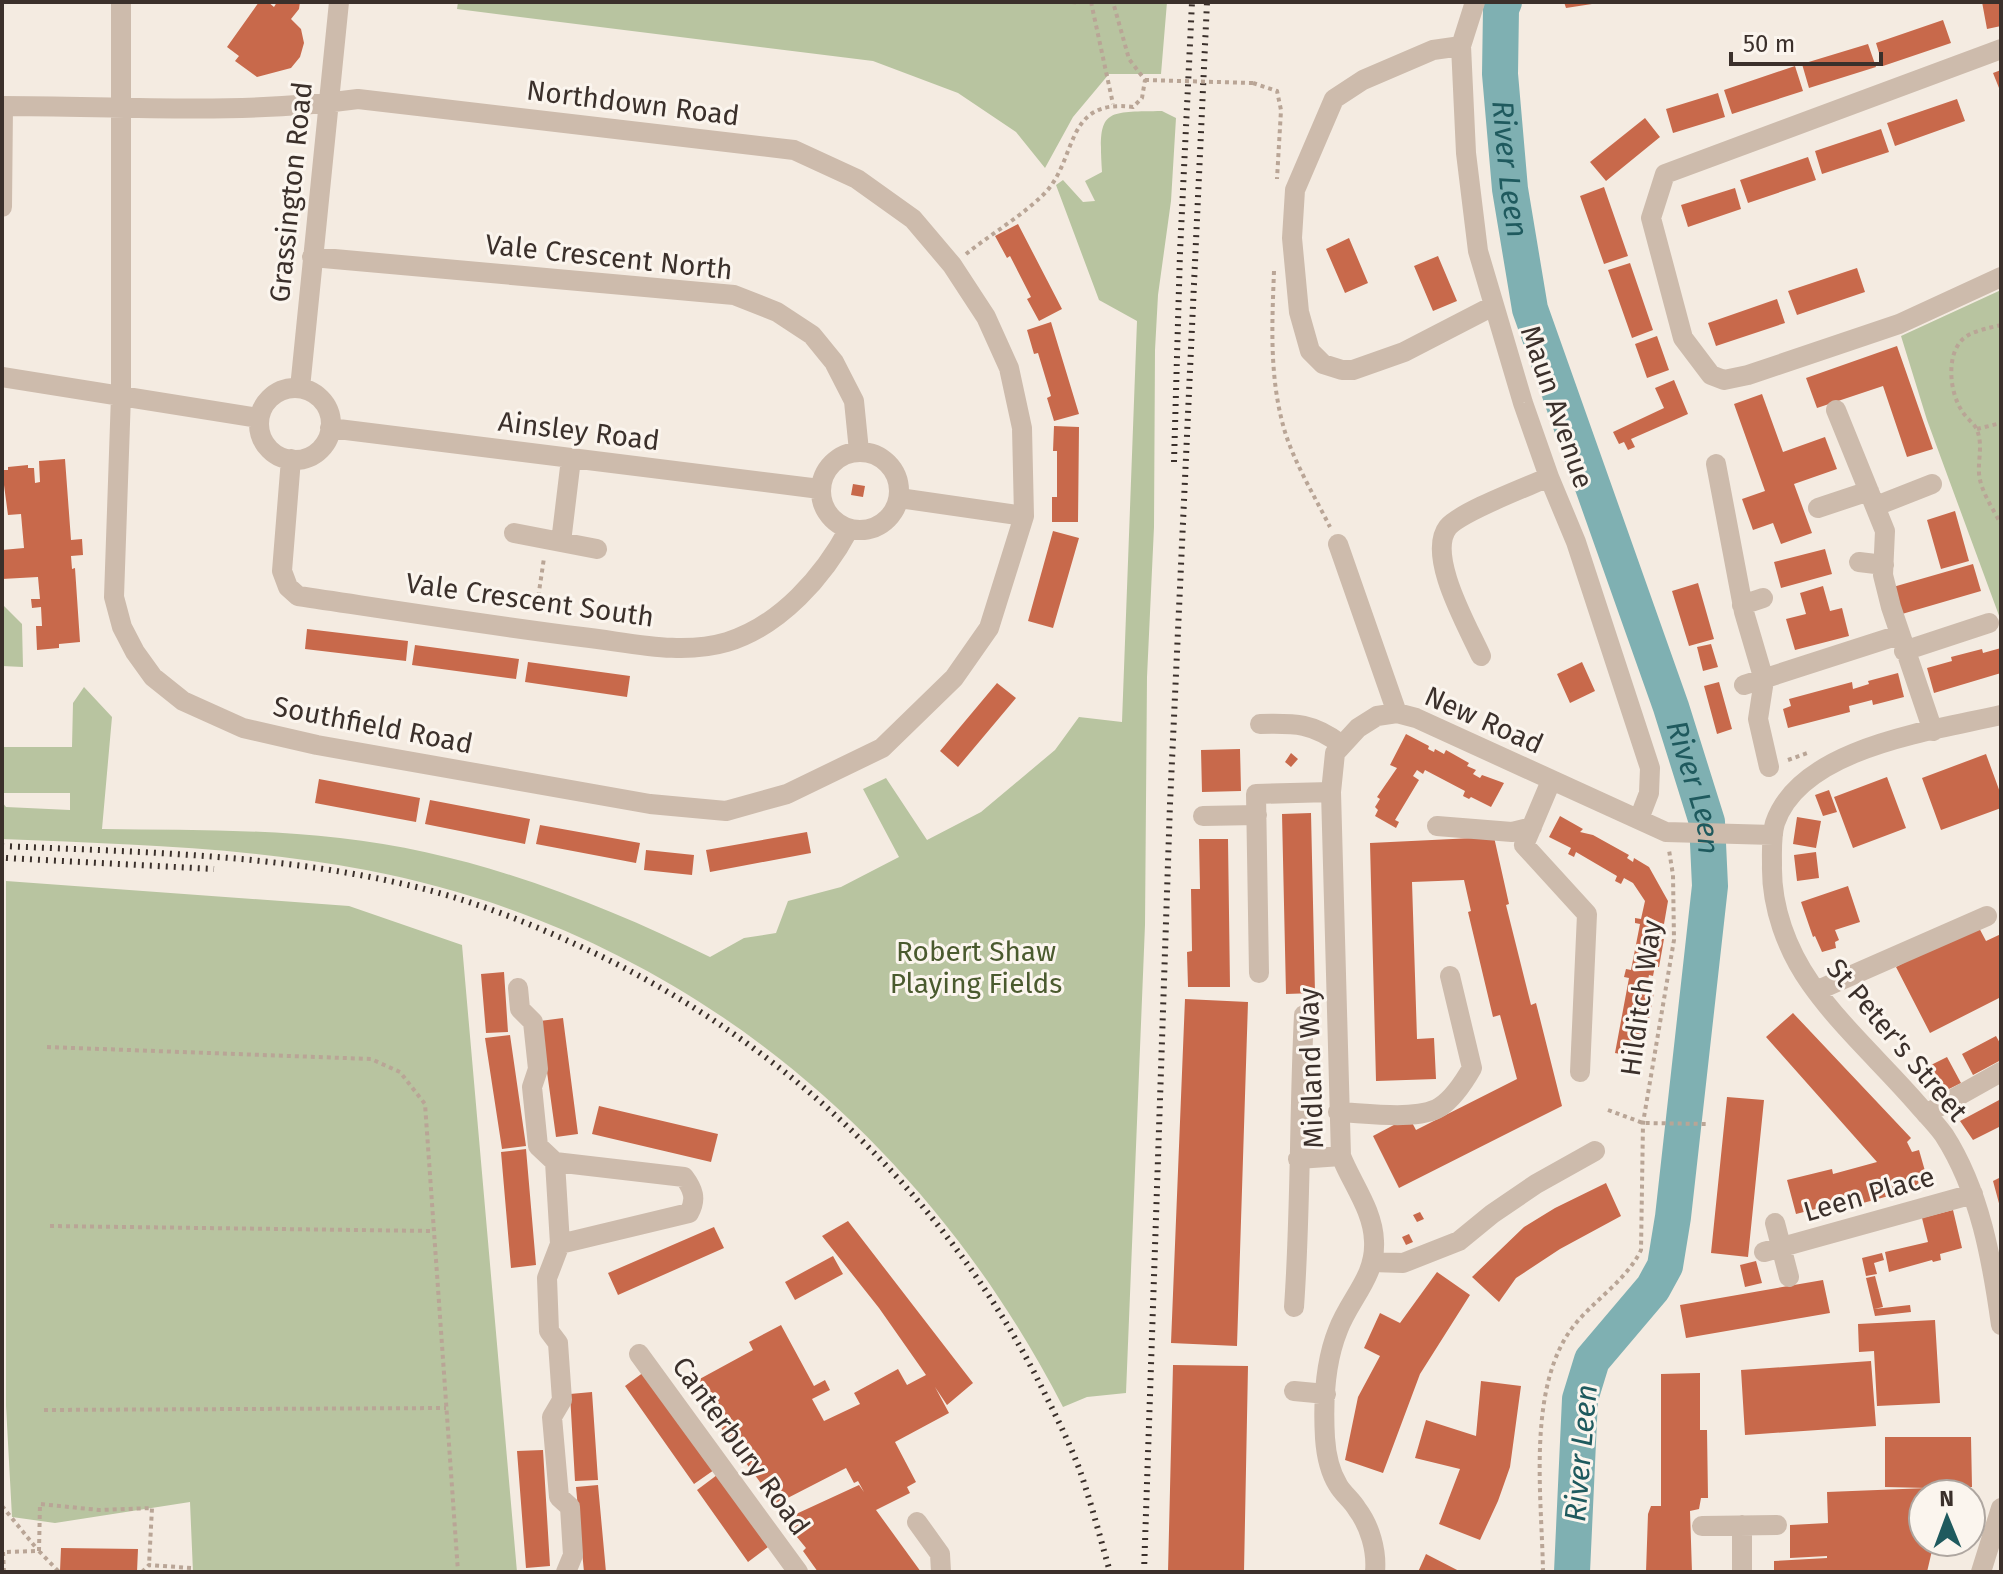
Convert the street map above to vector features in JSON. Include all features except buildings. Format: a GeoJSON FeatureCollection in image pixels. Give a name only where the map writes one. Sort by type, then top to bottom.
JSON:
{"type":"FeatureCollection","features":[{"type":"Feature","properties":{"kind":"street","name":"Southfield Road"},"geometry":{"type":"LineString","coordinates":[[121,2],[121,395],[114,597],[122,627],[135,652],[153,677],[183,701],[243,728],[317,745],[650,804],[726,811],[787,794],[882,748],[954,678],[989,628],[1024,516]]}},
{"type":"Feature","properties":{"kind":"street","name":"Grassington Road"},"geometry":{"type":"LineString","coordinates":[[300,388],[339,2]]}},
{"type":"Feature","properties":{"kind":"street","name":"Maun Avenue"},"geometry":{"type":"LineString","coordinates":[[1475,2],[1461,46],[1466,153],[1476,237],[1493,306],[1549,477],[1576,542],[1650,768],[1649,793],[1639,819]]}},
{"type":"Feature","properties":{"kind":"street"},"geometry":{"type":"LineString","coordinates":[[1461,46],[1433,50],[1363,80],[1334,99],[1295,190],[1292,238],[1299,312],[1310,351],[1323,364],[1342,370],[1363,367],[1404,352],[1493,306]]}},
{"type":"Feature","properties":{"kind":"street"},"geometry":{"type":"LineString","coordinates":[[2001,49],[1665,174],[1651,218],[1683,338],[1702,367],[1724,380],[1748,375],[1899,324],[2001,277]]}},
{"type":"Feature","properties":{"kind":"street","name":"Northdown Road"},"geometry":{"type":"LineString","coordinates":[[3,106],[296,107],[358,99],[794,150],[857,179],[913,219],[952,265],[986,317],[1009,368],[1022,428],[1024,516]]}},
{"type":"Feature","properties":{"kind":"street"},"geometry":{"type":"LineString","coordinates":[[2,207],[3,106]]}},
{"type":"Feature","properties":{"kind":"street","name":"Vale Crescent North"},"geometry":{"type":"LineString","coordinates":[[312,257],[734,295],[777,312],[812,335],[834,362],[854,401],[859,451]]}},
{"type":"Feature","properties":{"kind":"street"},"geometry":{"type":"LineString","coordinates":[[2,377],[259,418]]}},
{"type":"Feature","properties":{"kind":"street"},"geometry":{"type":"LineString","coordinates":[[300,388],[313,393],[323,402],[329,414],[330,428],[326,441],[317,452],[305,458],[291,459],[270,450],[259,430],[259,418],[269,399],[278,392],[300,388]]}},
{"type":"Feature","properties":{"kind":"street"},"geometry":{"type":"LineString","coordinates":[[1836,410],[1885,531],[1883,575],[1902,643],[1933,731]]}},
{"type":"Feature","properties":{"kind":"street","name":"Ainsley Road"},"geometry":{"type":"LineString","coordinates":[[330,428],[820,489]]}},
{"type":"Feature","properties":{"kind":"street"},"geometry":{"type":"LineString","coordinates":[[859,451],[872,453],[893,470],[899,482],[899,498],[894,511],[883,523],[870,529],[849,529],[836,523],[826,512],[820,489],[830,464],[840,456],[859,451]]}},
{"type":"Feature","properties":{"kind":"street","name":"Vale Crescent South"},"geometry":{"type":"LineString","coordinates":[[291,459],[282,571],[288,587],[298,596],[533,631],[681,649],[725,643],[754,632],[793,601],[834,558],[849,529]]}},
{"type":"Feature","properties":{"kind":"street"},"geometry":{"type":"LineString","coordinates":[[554,541],[571,459]]}},
{"type":"Feature","properties":{"kind":"street"},"geometry":{"type":"LineString","coordinates":[[1716,464],[1742,605],[1758,719],[1769,767]]}},
{"type":"Feature","properties":{"kind":"street"},"geometry":{"type":"LineString","coordinates":[[1481,656],[1442,566],[1441,544],[1448,528],[1464,516],[1549,477]]}},
{"type":"Feature","properties":{"kind":"street"},"geometry":{"type":"LineString","coordinates":[[1818,508],[1932,484]]}},
{"type":"Feature","properties":{"kind":"street"},"geometry":{"type":"LineString","coordinates":[[899,498],[1024,516]]}},
{"type":"Feature","properties":{"kind":"street"},"geometry":{"type":"LineString","coordinates":[[514,533],[597,549]]}},
{"type":"Feature","properties":{"kind":"street","name":"New Road"},"geometry":{"type":"LineString","coordinates":[[1338,544],[1397,713],[1416,718],[1666,832],[1773,835]]}},
{"type":"Feature","properties":{"kind":"street"},"geometry":{"type":"LineString","coordinates":[[1859,562],[1884,565]]}},
{"type":"Feature","properties":{"kind":"street"},"geometry":{"type":"LineString","coordinates":[[1742,605],[1763,598]]}},
{"type":"Feature","properties":{"kind":"street"},"geometry":{"type":"LineString","coordinates":[[1754,683],[1989,623]]}},
{"type":"Feature","properties":{"kind":"street"},"geometry":{"type":"LineString","coordinates":[[1260,724],[1305,724],[1323,731],[1342,745],[1358,728],[1377,716],[1397,713]]}},
{"type":"Feature","properties":{"kind":"street"},"geometry":{"type":"LineString","coordinates":[[1773,835],[1782,807],[1797,786],[1818,770],[1863,749],[2001,715]]}},
{"type":"Feature","properties":{"kind":"street","name":"Midland Way"},"geometry":{"type":"LineString","coordinates":[[1342,745],[1335,753],[1331,792],[1338,1112],[1341,1156],[1372,1225],[1374,1241],[1372,1262],[1361,1291],[1336,1335],[1329,1362],[1325,1441],[1330,1467],[1338,1486],[1359,1510],[1369,1532],[1376,1558],[1375,1572]]}},
{"type":"Feature","properties":{"kind":"street"},"geometry":{"type":"LineString","coordinates":[[1551,781],[1524,845],[1587,914],[1580,1072]]}},
{"type":"Feature","properties":{"kind":"street"},"geometry":{"type":"LineString","coordinates":[[1259,973],[1256,794],[1331,792]]}},
{"type":"Feature","properties":{"kind":"street"},"geometry":{"type":"LineString","coordinates":[[1203,816],[1257,815]]}},
{"type":"Feature","properties":{"kind":"street"},"geometry":{"type":"LineString","coordinates":[[1437,826],[1512,832],[1532,827]]}},
{"type":"Feature","properties":{"kind":"street","name":"St Peter's Street"},"geometry":{"type":"LineString","coordinates":[[1773,835],[1771,892],[1797,962],[1816,991],[1943,1134],[1992,1228],[1991,1261],[2001,1325]]}},
{"type":"Feature","properties":{"kind":"street"},"geometry":{"type":"LineString","coordinates":[[1816,991],[1987,916]]}},
{"type":"Feature","properties":{"kind":"street"},"geometry":{"type":"LineString","coordinates":[[1338,1112],[1414,1114],[1439,1108],[1461,1087],[1472,1068],[1450,976]]}},
{"type":"Feature","properties":{"kind":"street"},"geometry":{"type":"LineString","coordinates":[[518,988],[520,1009],[533,1022],[538,1069],[532,1087],[538,1146],[555,1162],[684,1177],[693,1189],[694,1204],[689,1213],[560,1244]]}},
{"type":"Feature","properties":{"kind":"street"},"geometry":{"type":"LineString","coordinates":[[1294,1307],[1299,1233],[1298,1159],[1304,1015]]}},
{"type":"Feature","properties":{"kind":"street"},"geometry":{"type":"LineString","coordinates":[[1926,1114],[2001,1072]]}},
{"type":"Feature","properties":{"kind":"street"},"geometry":{"type":"LineString","coordinates":[[1301,1077],[1338,1077]]}},
{"type":"Feature","properties":{"kind":"street"},"geometry":{"type":"LineString","coordinates":[[1372,1262],[1403,1263],[1459,1241],[1525,1192],[1595,1151]]}},
{"type":"Feature","properties":{"kind":"street"},"geometry":{"type":"LineString","coordinates":[[1298,1159],[1341,1156]]}},
{"type":"Feature","properties":{"kind":"street"},"geometry":{"type":"LineString","coordinates":[[555,1162],[560,1244],[547,1278],[549,1331],[558,1343],[562,1400],[552,1417],[559,1497],[570,1507],[573,1555],[566,1572]]}},
{"type":"Feature","properties":{"kind":"street","name":"Leen Place"},"geometry":{"type":"LineString","coordinates":[[1775,1223],[1772,1250],[1973,1194]]}},
{"type":"Feature","properties":{"kind":"street"},"geometry":{"type":"LineString","coordinates":[[1772,1250],[1789,1277]]}},
{"type":"Feature","properties":{"kind":"street","name":"Canterbury Road"},"geometry":{"type":"LineString","coordinates":[[639,1354],[798,1572]]}},
{"type":"Feature","properties":{"kind":"street"},"geometry":{"type":"LineString","coordinates":[[1294,1391],[1326,1394]]}},
{"type":"Feature","properties":{"kind":"street"},"geometry":{"type":"LineString","coordinates":[[1981,1572],[1996,1537],[2001,1508]]}},
{"type":"Feature","properties":{"kind":"street"},"geometry":{"type":"LineString","coordinates":[[917,1522],[940,1554],[941,1572]]}},
{"type":"Feature","properties":{"kind":"street"},"geometry":{"type":"LineString","coordinates":[[1742,1525],[1742,1572]]}},
{"type":"Feature","properties":{"kind":"street"},"geometry":{"type":"LineString","coordinates":[[1702,1526],[1777,1525]]}},
{"type":"Feature","properties":{"kind":"path"},"geometry":{"type":"LineString","coordinates":[[1072,2],[1080,3]]}},
{"type":"Feature","properties":{"kind":"path"},"geometry":{"type":"LineString","coordinates":[[1091,2],[1113,104]]}},
{"type":"Feature","properties":{"kind":"path"},"geometry":{"type":"LineString","coordinates":[[952,265],[1046,192],[1078,127],[1095,111],[1113,104],[1133,107],[1142,98],[1145,80],[1129,59],[1113,2]]}},
{"type":"Feature","properties":{"kind":"path"},"geometry":{"type":"LineString","coordinates":[[1145,80],[1253,83]]}},
{"type":"Feature","properties":{"kind":"path"},"geometry":{"type":"LineString","coordinates":[[2001,325],[1961,340],[1955,353],[1951,381],[1961,411],[1977,429],[1981,450],[1979,474],[2001,524]]}},
{"type":"Feature","properties":{"kind":"path"},"geometry":{"type":"LineString","coordinates":[[1272,356],[1276,393],[1286,434],[1338,544]]}},
{"type":"Feature","properties":{"kind":"path"},"geometry":{"type":"LineString","coordinates":[[1977,429],[2001,423]]}},
{"type":"Feature","properties":{"kind":"path"},"geometry":{"type":"LineString","coordinates":[[533,631],[554,541]]}},
{"type":"Feature","properties":{"kind":"path","name":"Hilditch Way"},"geometry":{"type":"LineString","coordinates":[[1543,1572],[1541,1450],[1549,1378],[1566,1336],[1636,1261],[1641,1250],[1643,1123],[1674,940],[1673,875],[1666,832]]}},
{"type":"Feature","properties":{"kind":"path"},"geometry":{"type":"LineString","coordinates":[[47,1047],[371,1059],[400,1072],[425,1104],[458,1572]]}},
{"type":"Feature","properties":{"kind":"path"},"geometry":{"type":"LineString","coordinates":[[1608,1110],[1643,1123],[1707,1124]]}},
{"type":"Feature","properties":{"kind":"path"},"geometry":{"type":"LineString","coordinates":[[50,1226],[433,1231]]}},
{"type":"Feature","properties":{"kind":"path"},"geometry":{"type":"LineString","coordinates":[[44,1410],[446,1408]]}},
{"type":"Feature","properties":{"kind":"path"},"geometry":{"type":"LineString","coordinates":[[39,1551],[40,1504],[99,1510],[152,1508],[149,1565],[142,1572]]}},
{"type":"Feature","properties":{"kind":"path"},"geometry":{"type":"LineString","coordinates":[[2,1506],[59,1572]]}},
{"type":"Feature","properties":{"kind":"path"},"geometry":{"type":"LineString","coordinates":[[4,1572],[3,1552],[39,1551]]}},
{"type":"Feature","properties":{"kind":"path"},"geometry":{"type":"LineString","coordinates":[[149,1565],[191,1568],[192,1572]]}},
{"type":"Feature","properties":{"kind":"green space"},"geometry":{"type":"Polygon","coordinates":[[[458,2],[1167,2],[1161,74],[1109,74],[1073,117],[1045,168],[1016,132],[958,93],[873,61],[457,9],[458,2]]]}},
{"type":"Feature","properties":{"kind":"green space","name":"Robert Shaw Playing Fields"},"geometry":{"type":"Polygon","coordinates":[[[1162,111],[1176,118],[1171,201],[1158,295],[1155,350],[1145,925],[1126,1393],[1087,1397],[1063,1407],[1005,1307],[938,1215],[862,1131],[778,1057],[685,993],[586,940],[479,899],[366,870],[321,862],[230,851],[2,839],[2,802],[6,807],[70,810],[70,793],[2,793],[2,747],[72,747],[73,703],[84,687],[112,717],[102,829],[221,830],[310,835],[436,854],[530,881],[576,898],[710,957],[744,938],[776,933],[788,901],[841,887],[899,857],[863,789],[886,778],[927,840],[981,812],[1055,750],[1079,717],[1122,722],[1137,321],[1099,300],[1056,185],[1063,180],[1083,202],[1095,201],[1085,181],[1102,172],[1101,136],[1108,118],[1127,112],[1162,111]]]}},
{"type":"Feature","properties":{"kind":"green space"},"geometry":{"type":"Polygon","coordinates":[[[2001,290],[2001,621],[1927,420],[1901,336],[2001,290]]]}},
{"type":"Feature","properties":{"kind":"green space"},"geometry":{"type":"Polygon","coordinates":[[[2,604],[22,624],[23,667],[2,666],[2,604]]]}},
{"type":"Feature","properties":{"kind":"green space"},"geometry":{"type":"Polygon","coordinates":[[[6,881],[349,906],[462,945],[517,1572],[193,1572],[190,1502],[55,1523],[12,1517],[6,1406],[6,881]]]}},
{"type":"Feature","properties":{"kind":"waterway","name":"River Leen"},"geometry":{"type":"LineString","coordinates":[[1504,2],[1501,9],[1500,74],[1510,189],[1530,309],[1671,707],[1707,822],[1710,886],[1665,1266],[1653,1288],[1592,1360],[1580,1399],[1572,1572]]}},
{"type":"Feature","properties":{"kind":"railway"},"geometry":{"type":"LineString","coordinates":[[1174,462],[1192,2]]}},
{"type":"Feature","properties":{"kind":"railway"},"geometry":{"type":"LineString","coordinates":[[1144,1572],[1170,804],[1207,2]]}},
{"type":"Feature","properties":{"kind":"railway"},"geometry":{"type":"LineString","coordinates":[[2,846],[260,861],[362,875],[412,886],[495,911],[575,944],[647,980],[716,1022],[781,1069],[842,1121],[898,1178],[949,1240],[996,1306],[1059,1422],[1079,1468],[1110,1572]]}},
{"type":"Feature","properties":{"kind":"railway"},"geometry":{"type":"LineString","coordinates":[[6,858],[214,869]]}}]}
